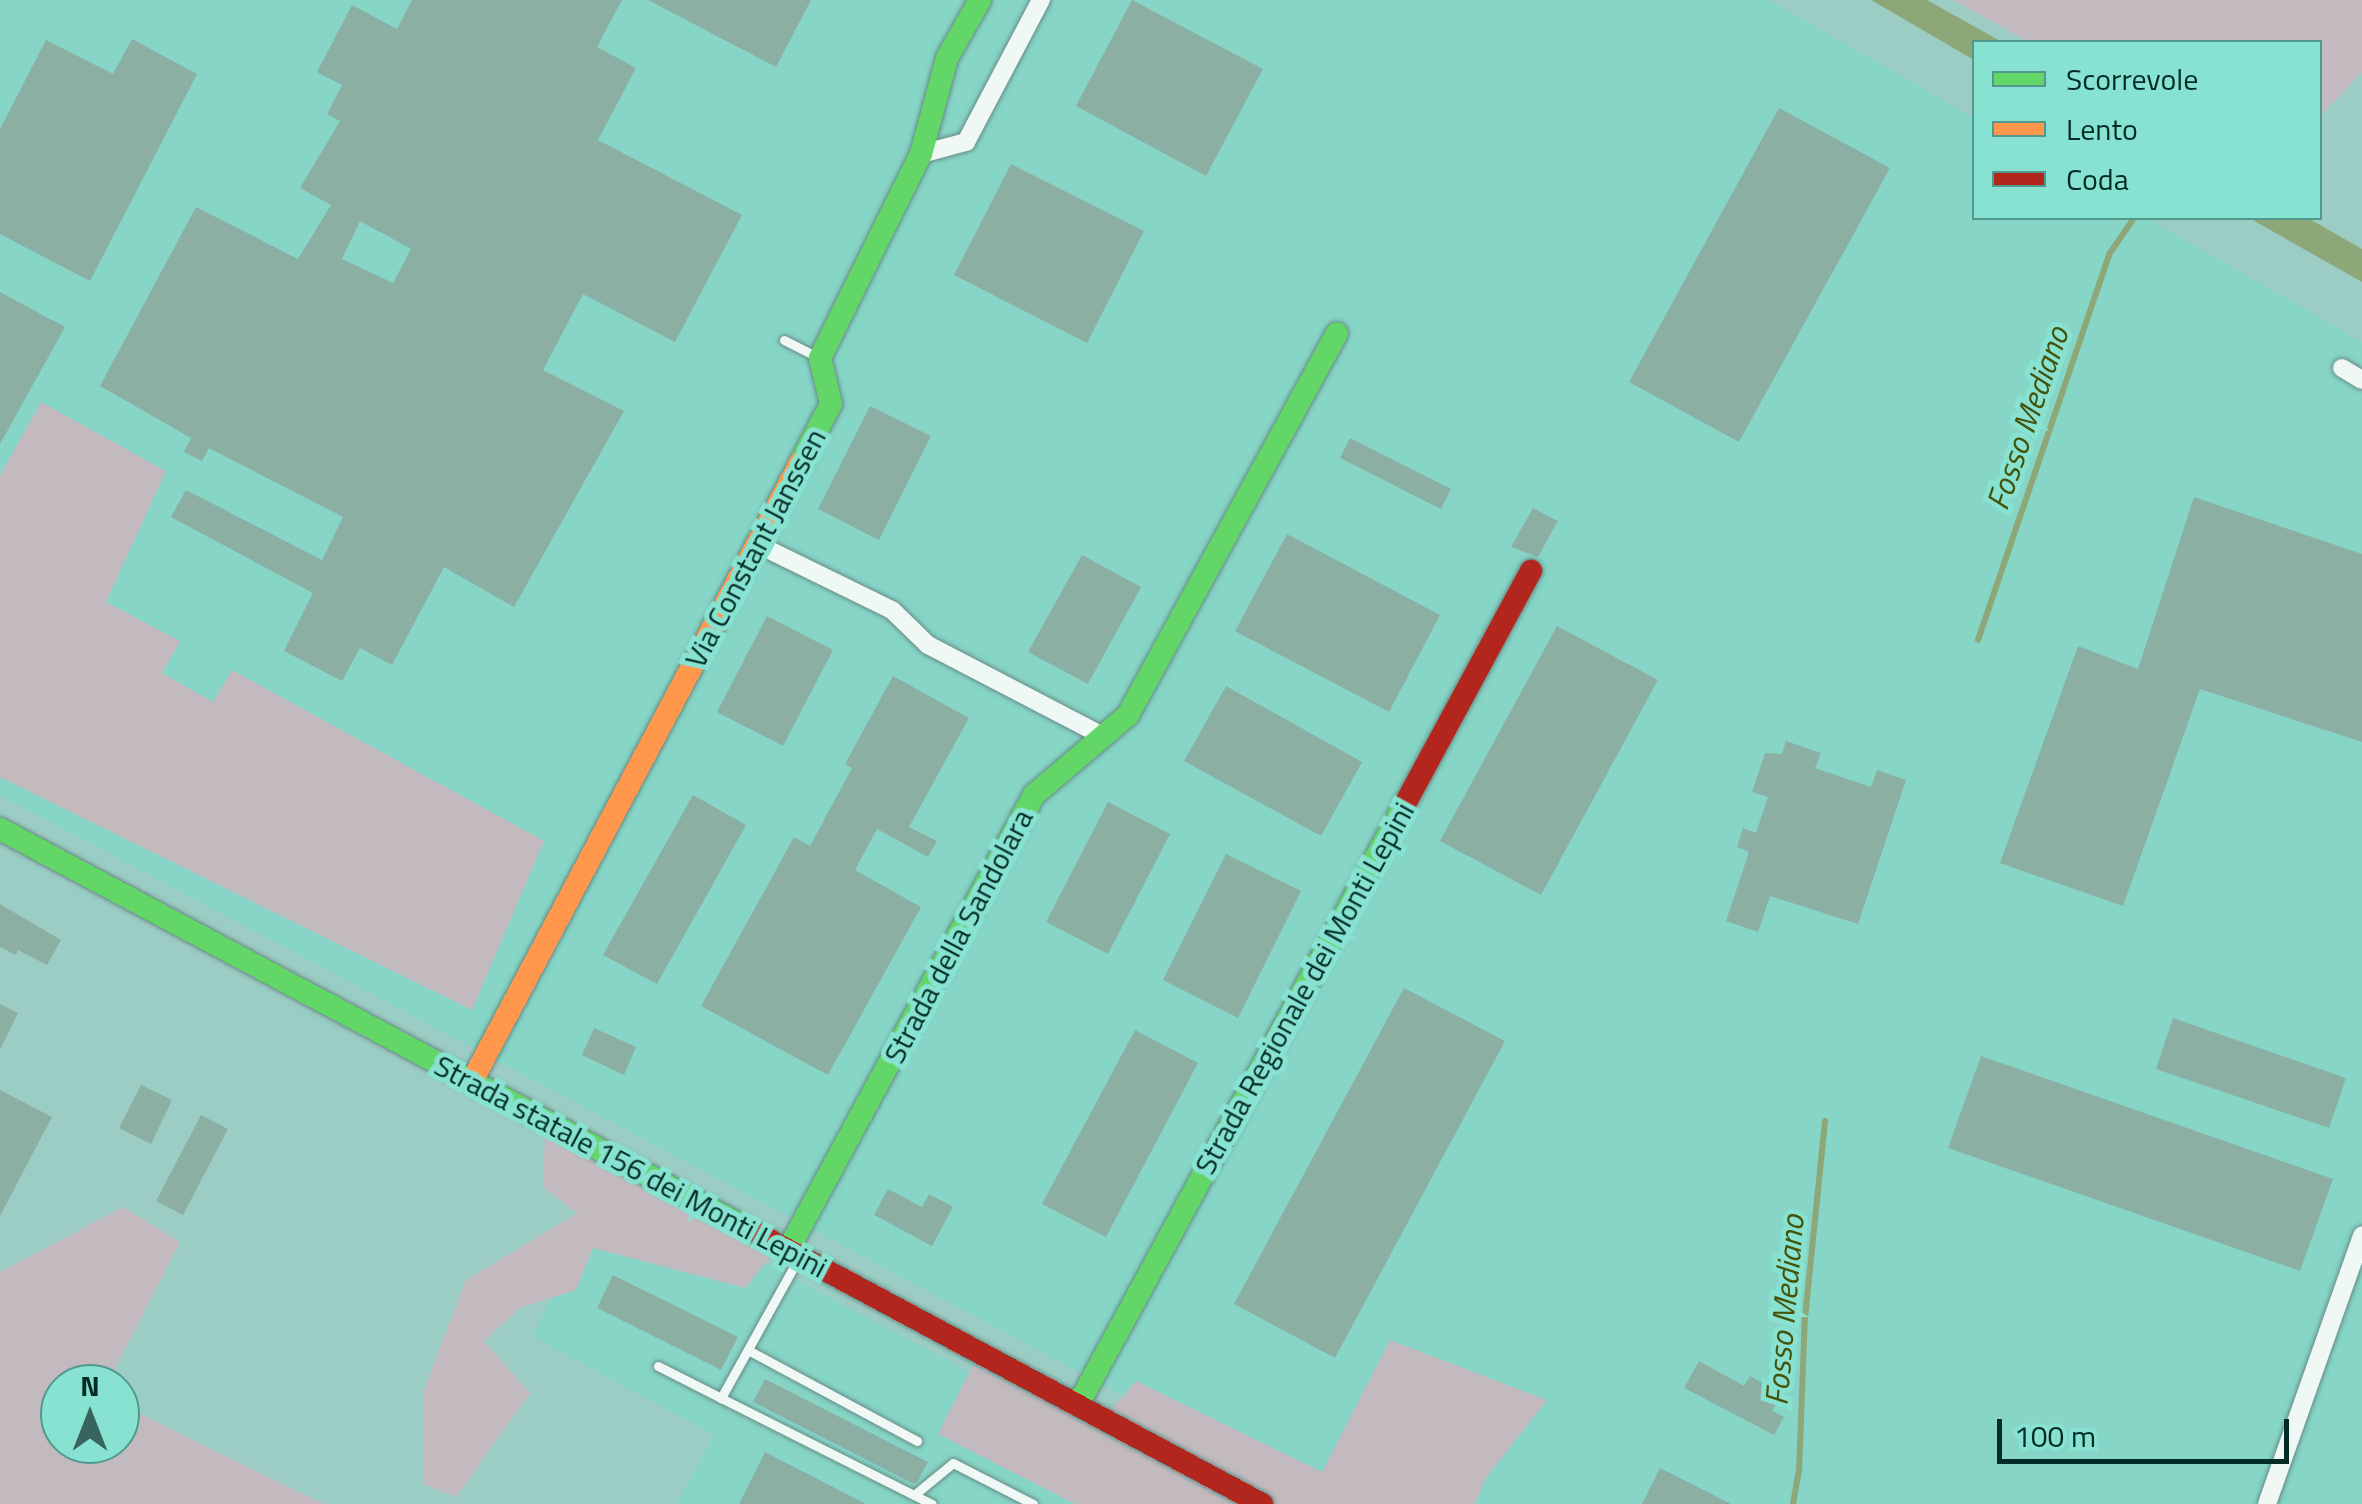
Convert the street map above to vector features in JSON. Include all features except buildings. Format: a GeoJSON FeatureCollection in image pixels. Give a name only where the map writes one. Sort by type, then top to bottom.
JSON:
{"type":"FeatureCollection","features":[{"type":"Feature","properties":{"kind":"street"},"geometry":{"type":"LineString","coordinates":[[820,358],[921,154],[947,58],[980,0]]}},
{"type":"Feature","properties":{"kind":"street"},"geometry":{"type":"LineString","coordinates":[[921,154],[966,142],[1041,0]]}},
{"type":"Feature","properties":{"kind":"street","name":"Strada della Sandolara"},"geometry":{"type":"LineString","coordinates":[[794,1253],[1034,795],[1128,715],[1337,334]]}},
{"type":"Feature","properties":{"kind":"street","name":"Via Constant Janssen"},"geometry":{"type":"LineString","coordinates":[[472,1082],[831,404],[820,358]]}},
{"type":"Feature","properties":{"kind":"street"},"geometry":{"type":"LineString","coordinates":[[2342,368],[2362,380]]}},
{"type":"Feature","properties":{"kind":"street"},"geometry":{"type":"LineString","coordinates":[[757,544],[892,610],[928,645],[1103,736]]}},
{"type":"Feature","properties":{"kind":"street","name":"Strada Regionale dei Monti Lepini"},"geometry":{"type":"LineString","coordinates":[[1078,1405],[1531,571]]}},
{"type":"Feature","properties":{"kind":"street","name":"Strada statale 156 dei Monti Lepini"},"geometry":{"type":"LineString","coordinates":[[0,829],[1078,1405],[1239,1498],[1262,1504]]}},
{"type":"Feature","properties":{"kind":"street"},"geometry":{"type":"LineString","coordinates":[[2267,1504],[2362,1235]]}},
{"type":"Feature","properties":{"kind":"lane"},"geometry":{"type":"LineString","coordinates":[[784,340],[820,358]]}},
{"type":"Feature","properties":{"kind":"lane"},"geometry":{"type":"LineString","coordinates":[[722,1398],[794,1253]]}},
{"type":"Feature","properties":{"kind":"lane"},"geometry":{"type":"LineString","coordinates":[[748,1350],[916,1441]]}},
{"type":"Feature","properties":{"kind":"lane"},"geometry":{"type":"LineString","coordinates":[[658,1366],[932,1504]]}},
{"type":"Feature","properties":{"kind":"lane"},"geometry":{"type":"LineString","coordinates":[[914,1495],[953,1463],[1033,1504]]}},
{"type":"Feature","properties":{"kind":"shaded area"},"geometry":{"type":"Polygon","coordinates":[[[0,0],[1769,0],[1972,117],[1972,220],[2150,220],[2362,342],[2362,1504],[1326,1504],[0,795],[0,0]]]}},
{"type":"Feature","properties":{"kind":"shaded area"},"geometry":{"type":"Polygon","coordinates":[[[1871,0],[1927,0],[1998,40],[1972,40],[1972,59],[1871,0]]]}},
{"type":"Feature","properties":{"kind":"shaded area"},"geometry":{"type":"Polygon","coordinates":[[[1953,0],[2362,0],[2362,72],[2322,114],[2322,40],[2025,40],[1953,0]]]}},
{"type":"Feature","properties":{"kind":"shaded area"},"geometry":{"type":"Polygon","coordinates":[[[2253,220],[2311,220],[2362,249],[2362,282],[2253,220]]]}},
{"type":"Feature","properties":{"kind":"shaded area"},"geometry":{"type":"Polygon","coordinates":[[[41,402],[166,471],[106,602],[180,641],[162,673],[213,702],[232,670],[544,841],[472,1010],[0,777],[0,475],[41,402]]]}},
{"type":"Feature","properties":{"kind":"shaded area"},"geometry":{"type":"Polygon","coordinates":[[[545,1137],[772,1255],[745,1288],[593,1248],[576,1290],[520,1308],[484,1341],[530,1393],[456,1497],[423,1484],[423,1393],[465,1281],[577,1213],[543,1187],[545,1137]]]}},
{"type":"Feature","properties":{"kind":"shaded area"},"geometry":{"type":"Polygon","coordinates":[[[613,1182],[1212,1504],[677,1504],[714,1435],[532,1336],[613,1182]]]}},
{"type":"Feature","properties":{"kind":"shaded area"},"geometry":{"type":"Polygon","coordinates":[[[123,1207],[180,1242],[117,1364],[40,1364],[40,1464],[140,1464],[140,1414],[324,1504],[0,1504],[0,1272],[123,1207]]]}},
{"type":"Feature","properties":{"kind":"shaded area"},"geometry":{"type":"Polygon","coordinates":[[[1390,1340],[1547,1400],[1486,1478],[1475,1504],[1075,1504],[938,1434],[973,1365],[1097,1426],[1136,1381],[1322,1472],[1390,1340]]]}},
{"type":"Feature","properties":{"kind":"waterway","name":"Fosso Mediano"},"geometry":{"type":"LineString","coordinates":[[1978,640],[2110,253],[2133,220]]}},
{"type":"Feature","properties":{"kind":"waterway","name":"Fosso Mediano"},"geometry":{"type":"LineString","coordinates":[[1793,1504],[1799,1471],[1805,1318],[1825,1121]]}},
{"type":"Feature","properties":{"kind":"traffic: fast"},"geometry":{"type":"LineString","coordinates":[[800,463],[831,404],[820,358],[921,154],[947,58],[980,0]]}},
{"type":"Feature","properties":{"kind":"traffic: fast"},"geometry":{"type":"LineString","coordinates":[[788,1250],[1034,795],[1128,715],[1337,334]]}},
{"type":"Feature","properties":{"kind":"traffic: fast"},"geometry":{"type":"LineString","coordinates":[[1078,1405],[1406,802]]}},
{"type":"Feature","properties":{"kind":"traffic: fast"},"geometry":{"type":"LineString","coordinates":[[0,829],[758,1234]]}},
{"type":"Feature","properties":{"kind":"traffic: slow"},"geometry":{"type":"LineString","coordinates":[[472,1081],[800,463]]}},
{"type":"Feature","properties":{"kind":"traffic: jam"},"geometry":{"type":"LineString","coordinates":[[1406,802],[1531,571]]}},
{"type":"Feature","properties":{"kind":"traffic: jam"},"geometry":{"type":"LineString","coordinates":[[758,1234],[1262,1504]]}}]}
